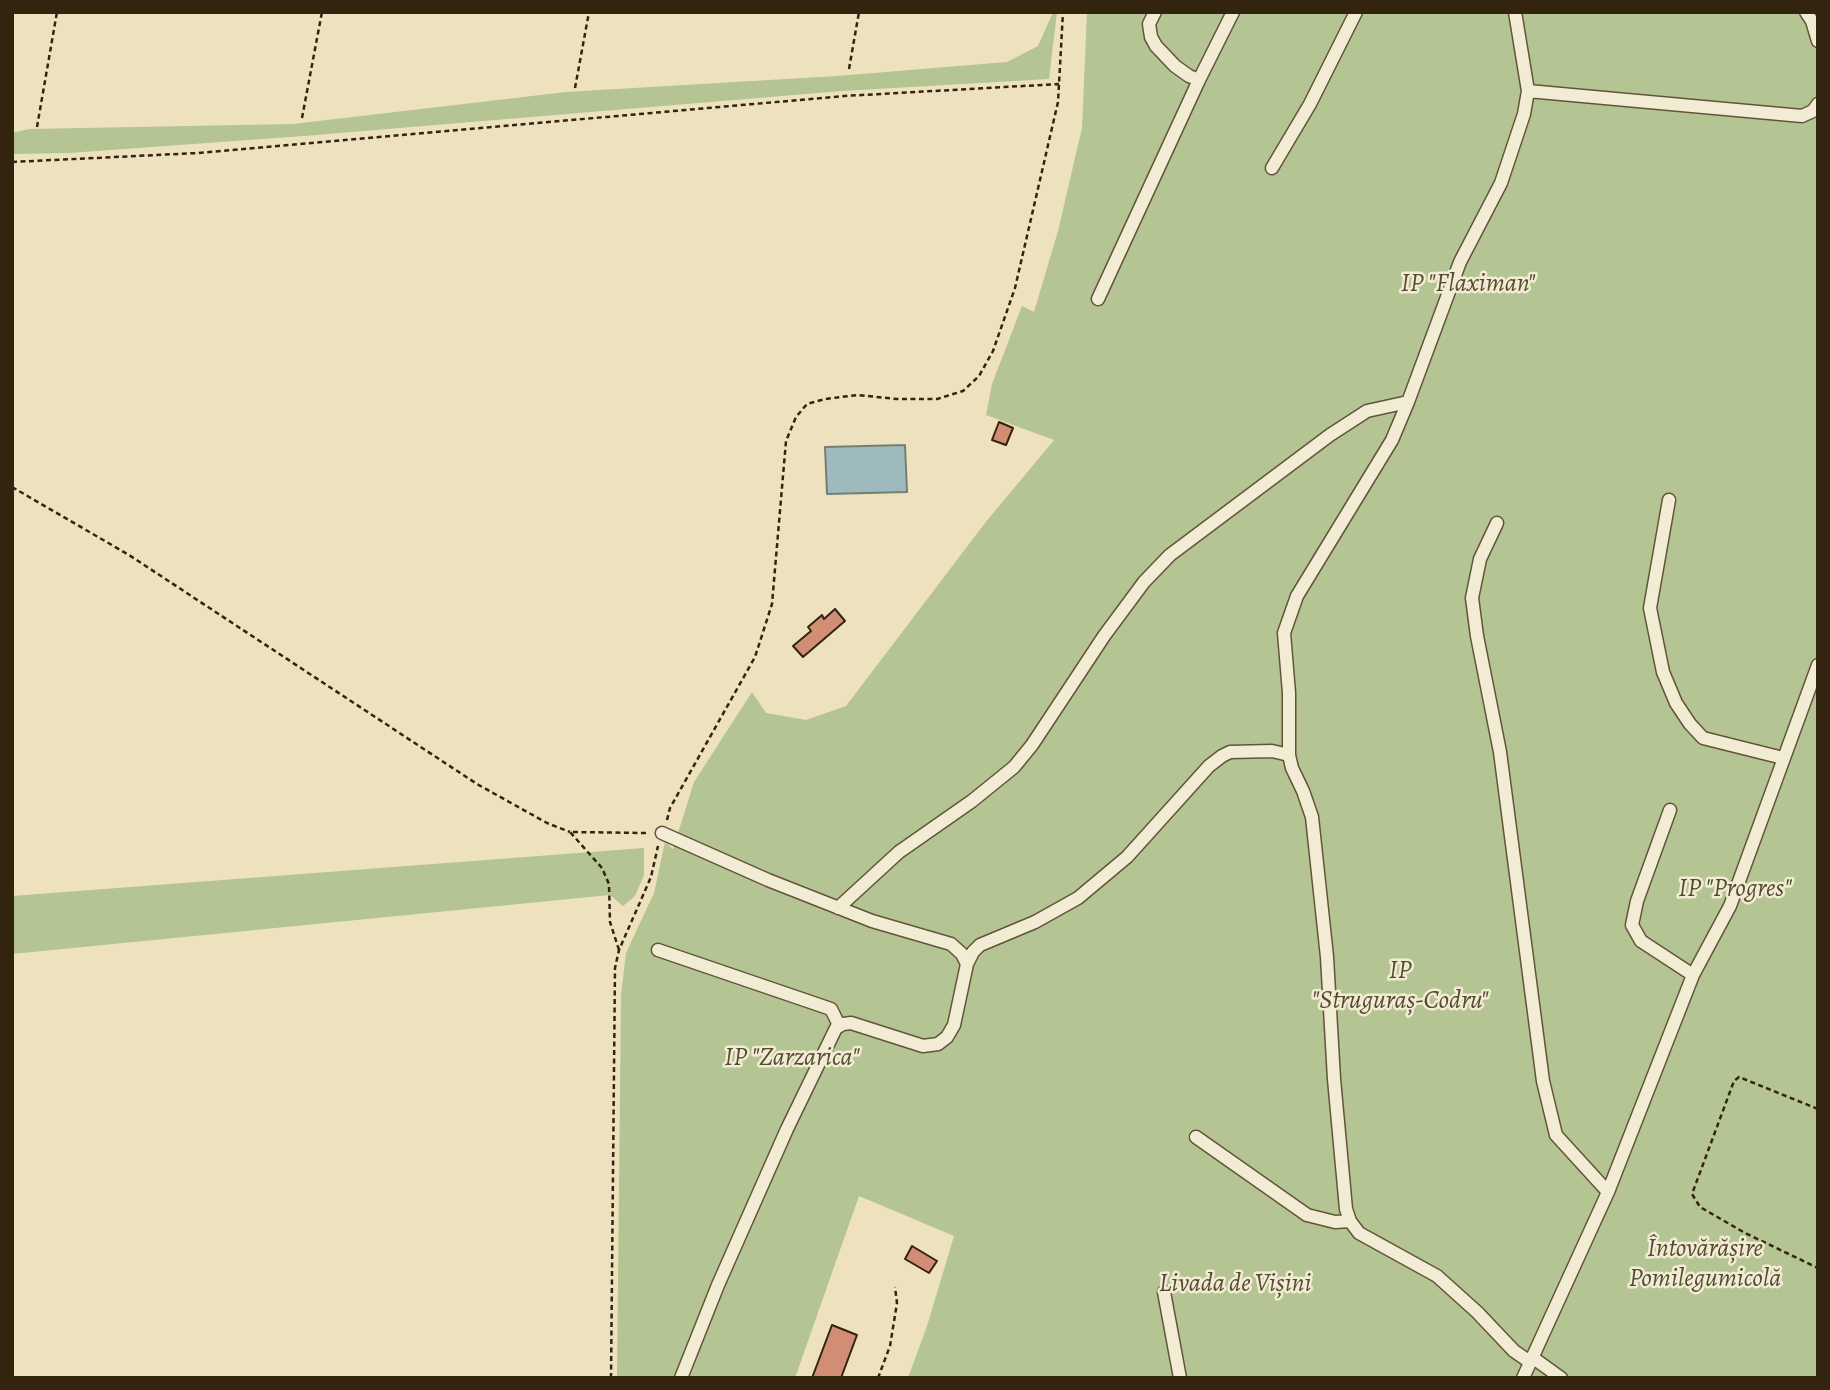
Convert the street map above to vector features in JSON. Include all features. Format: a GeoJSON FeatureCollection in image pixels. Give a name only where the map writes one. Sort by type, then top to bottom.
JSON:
{"type":"FeatureCollection","features":[{"type":"Feature","properties":{"kind":"street"},"geometry":{"type":"LineString","coordinates":[[1155,12],[1149,24],[1156,46],[1175,66],[1189,76],[1199,79]]}},
{"type":"Feature","properties":{"kind":"street"},"geometry":{"type":"LineString","coordinates":[[1098,299],[1199,79],[1233,12]]}},
{"type":"Feature","properties":{"kind":"street"},"geometry":{"type":"LineString","coordinates":[[1272,168],[1310,104],[1356,12]]}},
{"type":"Feature","properties":{"kind":"street"},"geometry":{"type":"LineString","coordinates":[[1515,12],[1528,91],[1509,163],[1460,262],[1408,402],[1391,440],[1297,596],[1288,619],[1284,641],[1289,693],[1289,755],[1312,817],[1327,957],[1334,1079],[1346,1209],[1350,1221],[1365,1237],[1414,1261],[1437,1276],[1477,1312],[1514,1351],[1561,1378]]}},
{"type":"Feature","properties":{"kind":"street"},"geometry":{"type":"LineString","coordinates":[[1806,12],[1812,21],[1818,41]]}},
{"type":"Feature","properties":{"kind":"street"},"geometry":{"type":"LineString","coordinates":[[1528,91],[1802,116],[1813,111],[1818,104]]}},
{"type":"Feature","properties":{"kind":"street"},"geometry":{"type":"LineString","coordinates":[[838,908],[899,852],[972,801],[1014,767],[1032,745],[1104,636],[1144,582],[1170,555],[1329,435],[1367,411],[1408,402]]}},
{"type":"Feature","properties":{"kind":"street"},"geometry":{"type":"LineString","coordinates":[[1669,500],[1650,608],[1663,672],[1676,703],[1703,738],[1783,758]]}},
{"type":"Feature","properties":{"kind":"street"},"geometry":{"type":"LineString","coordinates":[[1497,523],[1480,559],[1472,597],[1500,752],[1543,1081],[1556,1135],[1608,1192]]}},
{"type":"Feature","properties":{"kind":"street"},"geometry":{"type":"LineString","coordinates":[[1523,1378],[1608,1192],[1693,975],[1730,906],[1818,665]]}},
{"type":"Feature","properties":{"kind":"street"},"geometry":{"type":"LineString","coordinates":[[681,1378],[718,1285],[833,1031],[839,1025],[851,1023],[923,1046],[938,1044],[947,1037],[954,1025],[967,964],[980,945],[1035,922],[1078,898],[1127,857],[1209,766],[1222,756],[1230,752],[1272,751],[1289,755]]}},
{"type":"Feature","properties":{"kind":"street"},"geometry":{"type":"LineString","coordinates":[[1670,810],[1637,901],[1632,925],[1641,941],[1693,975]]}},
{"type":"Feature","properties":{"kind":"street"},"geometry":{"type":"LineString","coordinates":[[662,834],[872,921],[951,944],[967,964]]}},
{"type":"Feature","properties":{"kind":"street"},"geometry":{"type":"LineString","coordinates":[[659,950],[831,1009],[839,1025]]}},
{"type":"Feature","properties":{"kind":"street"},"geometry":{"type":"LineString","coordinates":[[1196,1137],[1307,1215],[1335,1222],[1350,1221]]}},
{"type":"Feature","properties":{"kind":"street"},"geometry":{"type":"LineString","coordinates":[[1164,1292],[1180,1378]]}},
{"type":"Feature","properties":{"kind":"path"},"geometry":{"type":"LineString","coordinates":[[37,127],[57,12]]}},
{"type":"Feature","properties":{"kind":"path"},"geometry":{"type":"LineString","coordinates":[[302,118],[322,12]]}},
{"type":"Feature","properties":{"kind":"path"},"geometry":{"type":"LineString","coordinates":[[575,88],[589,12]]}},
{"type":"Feature","properties":{"kind":"path"},"geometry":{"type":"LineString","coordinates":[[849,69],[859,12]]}},
{"type":"Feature","properties":{"kind":"path"},"geometry":{"type":"LineString","coordinates":[[611,1378],[614,990],[619,950],[651,877],[670,808],[755,657],[772,604],[786,441],[796,417],[807,404],[858,395],[937,399],[963,391],[979,376],[993,351],[1015,288],[1058,102],[1063,12]]}},
{"type":"Feature","properties":{"kind":"path"},"geometry":{"type":"LineString","coordinates":[[12,162],[198,153],[844,96],[1059,84]]}},
{"type":"Feature","properties":{"kind":"path"},"geometry":{"type":"LineString","coordinates":[[12,486],[129,555],[477,784],[547,823],[570,832],[662,834]]}},
{"type":"Feature","properties":{"kind":"path"},"geometry":{"type":"LineString","coordinates":[[570,832],[602,868],[608,884],[610,922],[619,950]]}},
{"type":"Feature","properties":{"kind":"path"},"geometry":{"type":"LineString","coordinates":[[1818,1109],[1739,1077],[1734,1081],[1692,1194],[1700,1207],[1745,1233],[1818,1268]]}},
{"type":"Feature","properties":{"kind":"path"},"geometry":{"type":"LineString","coordinates":[[878,1378],[890,1346],[897,1303],[895,1287]]}},
{"type":"Feature","properties":{"kind":"green space"},"geometry":{"type":"Polygon","coordinates":[[[1053,12],[1057,12],[1049,79],[842,91],[69,153],[12,154],[12,133],[29,129],[293,124],[566,92],[837,76],[1007,62],[1038,46],[1053,12]]]}},
{"type":"Feature","properties":{"kind":"green space"},"geometry":{"type":"Polygon","coordinates":[[[1087,12],[1818,12],[1818,1378],[908,1378],[954,1236],[859,1196],[795,1378],[617,1378],[621,995],[626,953],[654,893],[665,842],[673,849],[694,782],[752,692],[766,713],[806,720],[846,706],[985,523],[1054,440],[986,415],[992,384],[1022,306],[1034,312],[1058,231],[1082,128],[1087,12]]]}},
{"type":"Feature","properties":{"kind":"green space"},"geometry":{"type":"Polygon","coordinates":[[[644,848],[644,875],[635,896],[623,906],[610,895],[12,954],[12,896],[644,848]]]}},
{"type":"Feature","properties":{"kind":"water"},"geometry":{"type":"Polygon","coordinates":[[[905,445],[907,492],[827,494],[825,447],[905,445]]]}},
{"type":"Feature","properties":{"kind":"building"},"geometry":{"type":"Polygon","coordinates":[[[999,422],[1013,428],[1006,445],[992,440],[999,422]]]}},
{"type":"Feature","properties":{"kind":"building"},"geometry":{"type":"Polygon","coordinates":[[[835,609],[845,621],[803,657],[793,646],[811,631],[808,627],[822,615],[824,619],[835,609]]]}},
{"type":"Feature","properties":{"kind":"building"},"geometry":{"type":"Polygon","coordinates":[[[912,1246],[937,1261],[929,1273],[905,1259],[912,1246]]]}},
{"type":"Feature","properties":{"kind":"building"},"geometry":{"type":"Polygon","coordinates":[[[832,1325],[857,1335],[841,1378],[812,1378],[832,1325]]]}},
{"type":"Feature","properties":{"kind":"park label","name":"IP \"Flaximan\""},"geometry":{"type":"Point","coordinates":[1468,285]}},
{"type":"Feature","properties":{"kind":"park label","name":"IP \"Progres\""},"geometry":{"type":"Point","coordinates":[1735,890]}},
{"type":"Feature","properties":{"kind":"park label","name":"IP \"Struguraș-Codru\""},"geometry":{"type":"Point","coordinates":[1400,987]}},
{"type":"Feature","properties":{"kind":"park label","name":"IP \"Zarzarica\""},"geometry":{"type":"Point","coordinates":[792,1059]}},
{"type":"Feature","properties":{"kind":"park label","name":"Întovărășire Pomilegumicolă"},"geometry":{"type":"Point","coordinates":[1705,1265]}},
{"type":"Feature","properties":{"kind":"park label","name":"Livada de Vișini"},"geometry":{"type":"Point","coordinates":[1235,1285]}}]}
